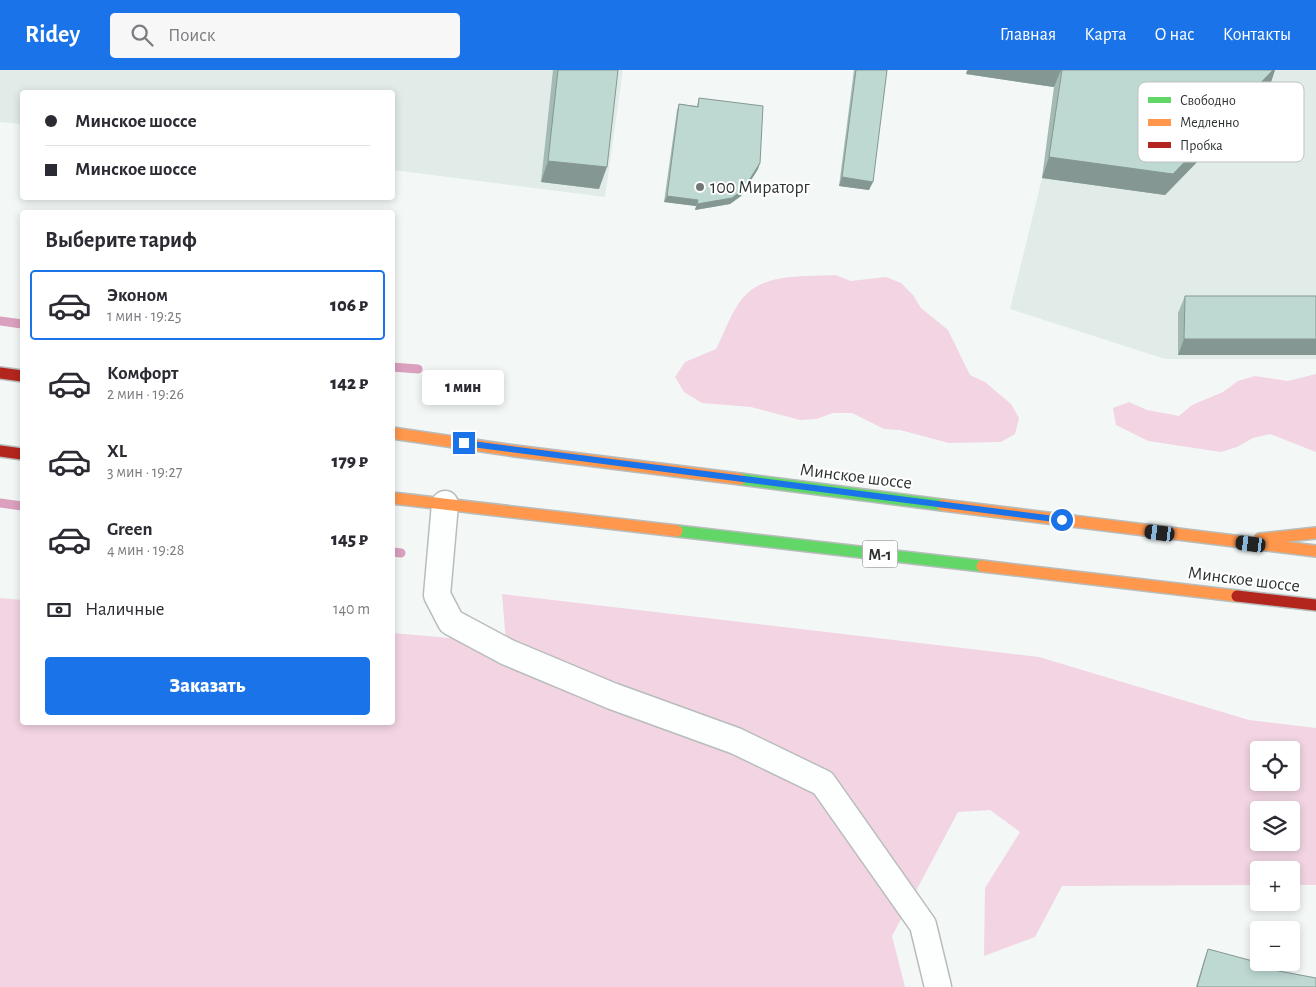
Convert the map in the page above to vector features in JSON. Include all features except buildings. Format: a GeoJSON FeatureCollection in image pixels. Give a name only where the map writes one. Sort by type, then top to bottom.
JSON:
{"type":"FeatureCollection","features":[{"type":"Feature","properties":{"kind":"main road"},"geometry":{"type":"LineString","coordinates":[[0,373],[20,376]]}},
{"type":"Feature","properties":{"kind":"main road","name":"Минское шоссе"},"geometry":{"type":"LineString","coordinates":[[395,433],[515,451],[1316,551]]}},
{"type":"Feature","properties":{"kind":"main road"},"geometry":{"type":"LineString","coordinates":[[0,451],[20,454]]}},
{"type":"Feature","properties":{"kind":"main road","name":"Минское шоссе"},"geometry":{"type":"LineString","coordinates":[[395,498],[1316,605]]}},
{"type":"Feature","properties":{"kind":"main road"},"geometry":{"type":"LineString","coordinates":[[1234,542],[1316,533]]}},
{"type":"Feature","properties":{"kind":"street"},"geometry":{"type":"LineString","coordinates":[[445,504],[437,595],[451,622],[507,652],[612,696],[736,741],[823,783],[924,925],[938,987]]}},
{"type":"Feature","properties":{"kind":"shaded area"},"geometry":{"type":"Polygon","coordinates":[[[0,70],[623,70],[605,197],[395,170],[395,90],[20,90],[20,124],[0,122],[0,70]]]}},
{"type":"Feature","properties":{"kind":"shaded area"},"geometry":{"type":"Polygon","coordinates":[[[967,70],[1316,70],[1316,359],[1165,359],[1010,309],[1042,178],[1054,87],[966,74],[967,70]]]}},
{"type":"Feature","properties":{"kind":"shaded area"},"geometry":{"type":"Polygon","coordinates":[[[835,275],[851,281],[886,277],[901,283],[913,295],[921,308],[948,330],[970,375],[985,382],[1011,404],[1019,418],[1015,434],[1001,442],[949,443],[900,430],[884,429],[852,413],[833,413],[816,419],[800,420],[751,407],[702,403],[684,392],[675,377],[685,362],[716,349],[732,314],[748,293],[769,281],[782,278],[835,275]]]}},
{"type":"Feature","properties":{"kind":"shaded area"},"geometry":{"type":"Polygon","coordinates":[[[1316,374],[1316,452],[1270,434],[1253,438],[1237,447],[1221,452],[1148,441],[1116,425],[1113,408],[1129,402],[1147,410],[1179,416],[1192,405],[1223,392],[1238,381],[1255,376],[1288,381],[1316,374]]]}},
{"type":"Feature","properties":{"kind":"shaded area"},"geometry":{"type":"Polygon","coordinates":[[[502,594],[1039,657],[1249,720],[1316,728],[1316,885],[1300,885],[1300,861],[1250,861],[1250,885],[1062,886],[1035,937],[984,956],[985,888],[1020,832],[990,810],[958,812],[892,936],[905,987],[0,987],[0,598],[20,600],[20,725],[395,725],[395,633],[506,643],[502,594]]]}},
{"type":"Feature","properties":{"kind":"waterway"},"geometry":{"type":"LineString","coordinates":[[0,321],[20,324]]}},
{"type":"Feature","properties":{"kind":"waterway"},"geometry":{"type":"LineString","coordinates":[[395,367],[418,369]]}},
{"type":"Feature","properties":{"kind":"waterway"},"geometry":{"type":"LineString","coordinates":[[0,503],[20,506]]}},
{"type":"Feature","properties":{"kind":"waterway"},"geometry":{"type":"LineString","coordinates":[[395,552],[401,553]]}},
{"type":"Feature","properties":{"kind":"traffic: fast"},"geometry":{"type":"LineString","coordinates":[[740,479],[942,505]]}},
{"type":"Feature","properties":{"kind":"traffic: fast"},"geometry":{"type":"LineString","coordinates":[[677,531],[982,566]]}},
{"type":"Feature","properties":{"kind":"traffic: slow"},"geometry":{"type":"LineString","coordinates":[[395,433],[515,451],[740,479]]}},
{"type":"Feature","properties":{"kind":"traffic: slow"},"geometry":{"type":"LineString","coordinates":[[395,498],[677,531]]}},
{"type":"Feature","properties":{"kind":"traffic: slow"},"geometry":{"type":"LineString","coordinates":[[942,505],[1316,551]]}},
{"type":"Feature","properties":{"kind":"traffic: slow"},"geometry":{"type":"LineString","coordinates":[[1260,539],[1316,533]]}},
{"type":"Feature","properties":{"kind":"traffic: slow"},"geometry":{"type":"LineString","coordinates":[[982,566],[1237,596]]}},
{"type":"Feature","properties":{"kind":"traffic: jam"},"geometry":{"type":"LineString","coordinates":[[0,373],[20,376]]}},
{"type":"Feature","properties":{"kind":"traffic: jam"},"geometry":{"type":"LineString","coordinates":[[0,451],[20,454]]}},
{"type":"Feature","properties":{"kind":"traffic: jam"},"geometry":{"type":"LineString","coordinates":[[1237,596],[1316,605]]}},
{"type":"Feature","properties":{"kind":"place","name":"100 Мираторг"},"geometry":{"type":"Point","coordinates":[700,187]}},
{"type":"Feature","properties":{"kind":"route"},"geometry":{"type":"LineString","coordinates":[[464,443],[1062,520]]}}]}
